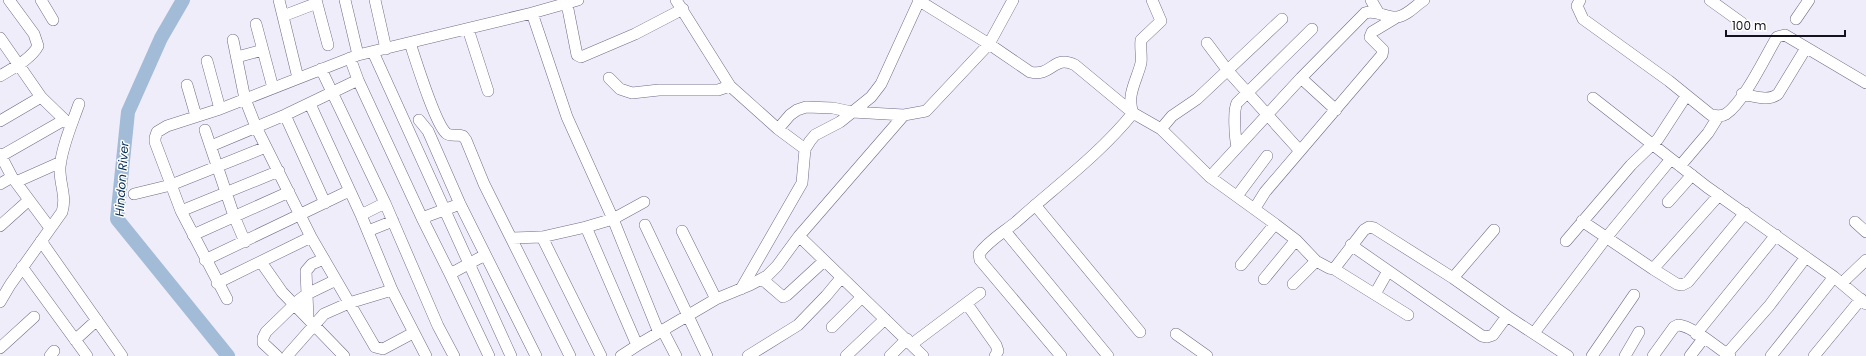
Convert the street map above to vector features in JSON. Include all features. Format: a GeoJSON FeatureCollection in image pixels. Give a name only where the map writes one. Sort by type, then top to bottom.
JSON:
{"type":"FeatureCollection","features":[{"type":"Feature","properties":{"kind":"street"},"geometry":{"type":"LineString","coordinates":[[0,76],[19,64],[38,46],[37,40],[9,0]]}},
{"type":"Feature","properties":{"kind":"street"},"geometry":{"type":"LineString","coordinates":[[41,0],[52,20]]}},
{"type":"Feature","properties":{"kind":"street"},"geometry":{"type":"LineString","coordinates":[[279,0],[298,78]]}},
{"type":"Feature","properties":{"kind":"street"},"geometry":{"type":"LineString","coordinates":[[345,0],[358,80],[422,218],[489,356]]}},
{"type":"Feature","properties":{"kind":"street"},"geometry":{"type":"LineString","coordinates":[[375,0],[386,48]]}},
{"type":"Feature","properties":{"kind":"street"},"geometry":{"type":"LineString","coordinates":[[227,299],[217,283],[181,211],[155,142],[155,134],[160,129],[220,109],[354,56],[532,14],[578,0]]}},
{"type":"Feature","properties":{"kind":"street"},"geometry":{"type":"LineString","coordinates":[[778,129],[797,110],[806,107],[833,108],[852,112],[904,115],[926,110],[989,44],[1013,0]]}},
{"type":"Feature","properties":{"kind":"street"},"geometry":{"type":"LineString","coordinates":[[1133,113],[1130,106],[1131,95],[1141,62],[1141,40],[1160,25],[1161,21],[1161,17],[1152,0]]}},
{"type":"Feature","properties":{"kind":"street"},"geometry":{"type":"LineString","coordinates":[[1371,0],[1378,12]]}},
{"type":"Feature","properties":{"kind":"street"},"geometry":{"type":"LineString","coordinates":[[1255,208],[1265,192],[1336,110],[1383,52],[1380,46],[1370,37],[1372,32],[1404,14],[1423,0]]}},
{"type":"Feature","properties":{"kind":"street"},"geometry":{"type":"LineString","coordinates":[[1710,0],[1742,23]]}},
{"type":"Feature","properties":{"kind":"street"},"geometry":{"type":"LineString","coordinates":[[1796,19],[1809,0]]}},
{"type":"Feature","properties":{"kind":"street"},"geometry":{"type":"LineString","coordinates":[[741,289],[802,183],[805,149],[815,135],[840,122],[871,97],[881,84],[919,1],[989,44],[1030,72],[1038,74],[1045,73],[1058,62],[1067,61],[1075,65],[1133,113],[1161,129],[1210,177],[1255,208],[1296,240],[1316,261],[1334,269],[1408,315]]}},
{"type":"Feature","properties":{"kind":"street"},"geometry":{"type":"LineString","coordinates":[[283,16],[316,2],[328,45]]}},
{"type":"Feature","properties":{"kind":"street"},"geometry":{"type":"LineString","coordinates":[[1575,2],[1582,19],[1669,80],[1686,96],[1711,115],[1718,117],[1726,114],[1736,104],[1777,37],[1785,35],[1866,83]]}},
{"type":"Feature","properties":{"kind":"street"},"geometry":{"type":"LineString","coordinates":[[567,4],[577,55],[581,57],[586,57],[635,34],[680,5],[730,86],[778,129],[805,149]]}},
{"type":"Feature","properties":{"kind":"street"},"geometry":{"type":"LineString","coordinates":[[1210,177],[1300,78],[1365,13],[1378,12],[1397,17]]}},
{"type":"Feature","properties":{"kind":"street"},"geometry":{"type":"LineString","coordinates":[[532,14],[567,117],[613,219],[661,332],[676,356]]}},
{"type":"Feature","properties":{"kind":"street"},"geometry":{"type":"LineString","coordinates":[[1161,129],[1172,116],[1196,100],[1282,19]]}},
{"type":"Feature","properties":{"kind":"street"},"geometry":{"type":"LineString","coordinates":[[256,24],[273,88]]}},
{"type":"Feature","properties":{"kind":"street"},"geometry":{"type":"LineString","coordinates":[[468,29],[488,91]]}},
{"type":"Feature","properties":{"kind":"street"},"geometry":{"type":"LineString","coordinates":[[1237,147],[1234,110],[1237,103],[1312,29]]}},
{"type":"Feature","properties":{"kind":"street"},"geometry":{"type":"LineString","coordinates":[[0,38],[41,97],[68,123]]}},
{"type":"Feature","properties":{"kind":"street"},"geometry":{"type":"LineString","coordinates":[[233,40],[245,99],[256,127],[311,236],[375,347],[379,350],[383,350],[413,333]]}},
{"type":"Feature","properties":{"kind":"street"},"geometry":{"type":"LineString","coordinates":[[1207,43],[1246,93],[1300,151]]}},
{"type":"Feature","properties":{"kind":"street"},"geometry":{"type":"LineString","coordinates":[[410,44],[433,108],[444,132],[448,135],[463,136],[466,140],[484,184],[570,356]]}},
{"type":"Feature","properties":{"kind":"street"},"geometry":{"type":"LineString","coordinates":[[1742,94],[1769,98],[1774,97],[1778,94],[1806,48]]}},
{"type":"Feature","properties":{"kind":"street"},"geometry":{"type":"LineString","coordinates":[[237,57],[263,50]]}},
{"type":"Feature","properties":{"kind":"street"},"geometry":{"type":"LineString","coordinates":[[373,52],[511,356]]}},
{"type":"Feature","properties":{"kind":"street"},"geometry":{"type":"LineString","coordinates":[[207,61],[220,109]]}},
{"type":"Feature","properties":{"kind":"street"},"geometry":{"type":"LineString","coordinates":[[321,69],[385,203],[438,326],[454,356]]}},
{"type":"Feature","properties":{"kind":"street"},"geometry":{"type":"LineString","coordinates":[[609,78],[620,89],[632,93],[659,90],[718,90],[730,86]]}},
{"type":"Feature","properties":{"kind":"street"},"geometry":{"type":"LineString","coordinates":[[1300,78],[1336,110]]}},
{"type":"Feature","properties":{"kind":"street"},"geometry":{"type":"LineString","coordinates":[[211,146],[310,104],[358,80]]}},
{"type":"Feature","properties":{"kind":"street"},"geometry":{"type":"LineString","coordinates":[[187,85],[196,116]]}},
{"type":"Feature","properties":{"kind":"street"},"geometry":{"type":"LineString","coordinates":[[1566,241],[1631,165],[1653,144],[1686,96]]}},
{"type":"Feature","properties":{"kind":"street"},"geometry":{"type":"LineString","coordinates":[[0,121],[41,97]]}},
{"type":"Feature","properties":{"kind":"street"},"geometry":{"type":"LineString","coordinates":[[1593,98],[1719,195],[1838,280],[1864,302],[1814,356]]}},
{"type":"Feature","properties":{"kind":"street"},"geometry":{"type":"LineString","coordinates":[[0,302],[62,212],[65,203],[61,162],[68,123],[79,104]]}},
{"type":"Feature","properties":{"kind":"street"},"geometry":{"type":"LineString","coordinates":[[310,104],[349,191],[362,215],[392,290],[426,356]]}},
{"type":"Feature","properties":{"kind":"street"},"geometry":{"type":"LineString","coordinates":[[408,128],[415,125],[424,112],[433,108]]}},
{"type":"Feature","properties":{"kind":"street"},"geometry":{"type":"LineString","coordinates":[[1061,356],[980,260],[979,254],[983,248],[1005,231],[1105,143],[1133,113]]}},
{"type":"Feature","properties":{"kind":"street"},"geometry":{"type":"LineString","coordinates":[[284,115],[325,203]]}},
{"type":"Feature","properties":{"kind":"street"},"geometry":{"type":"LineString","coordinates":[[621,356],[716,299],[762,279],[777,266],[799,236],[904,115]]}},
{"type":"Feature","properties":{"kind":"street"},"geometry":{"type":"LineString","coordinates":[[1534,333],[1606,238],[1676,162],[1708,133],[1718,117]]}},
{"type":"Feature","properties":{"kind":"street"},"geometry":{"type":"LineString","coordinates":[[419,120],[428,131],[460,204],[536,356]]}},
{"type":"Feature","properties":{"kind":"street"},"geometry":{"type":"LineString","coordinates":[[50,228],[14,179],[0,155],[68,123]]}},
{"type":"Feature","properties":{"kind":"street"},"geometry":{"type":"LineString","coordinates":[[205,130],[226,194],[245,242]]}},
{"type":"Feature","properties":{"kind":"street"},"geometry":{"type":"LineString","coordinates":[[134,194],[171,185],[266,147]]}},
{"type":"Feature","properties":{"kind":"street"},"geometry":{"type":"LineString","coordinates":[[1237,196],[1267,156]]}},
{"type":"Feature","properties":{"kind":"street"},"geometry":{"type":"LineString","coordinates":[[0,184],[61,162]]}},
{"type":"Feature","properties":{"kind":"street"},"geometry":{"type":"LineString","coordinates":[[181,211],[226,194],[279,171]]}},
{"type":"Feature","properties":{"kind":"street"},"geometry":{"type":"LineString","coordinates":[[1668,202],[1692,174]]}},
{"type":"Feature","properties":{"kind":"street"},"geometry":{"type":"LineString","coordinates":[[205,260],[349,191]]}},
{"type":"Feature","properties":{"kind":"street"},"geometry":{"type":"LineString","coordinates":[[193,235],[289,192]]}},
{"type":"Feature","properties":{"kind":"street"},"geometry":{"type":"LineString","coordinates":[[1653,269],[1719,195]]}},
{"type":"Feature","properties":{"kind":"street"},"geometry":{"type":"LineString","coordinates":[[0,226],[30,200]]}},
{"type":"Feature","properties":{"kind":"street"},"geometry":{"type":"LineString","coordinates":[[512,238],[542,237],[586,227],[613,219],[644,202]]}},
{"type":"Feature","properties":{"kind":"street"},"geometry":{"type":"LineString","coordinates":[[362,215],[385,203]]}},
{"type":"Feature","properties":{"kind":"street"},"geometry":{"type":"LineString","coordinates":[[422,218],[460,204]]}},
{"type":"Feature","properties":{"kind":"street"},"geometry":{"type":"LineString","coordinates":[[1035,205],[1140,332]]}},
{"type":"Feature","properties":{"kind":"street"},"geometry":{"type":"LineString","coordinates":[[1582,221],[1653,269],[1677,284],[1682,285],[1688,282],[1745,213]]}},
{"type":"Feature","properties":{"kind":"street"},"geometry":{"type":"LineString","coordinates":[[368,231],[393,221]]}},
{"type":"Feature","properties":{"kind":"street"},"geometry":{"type":"LineString","coordinates":[[1856,222],[1866,232]]}},
{"type":"Feature","properties":{"kind":"street"},"geometry":{"type":"LineString","coordinates":[[1241,265],[1275,224]]}},
{"type":"Feature","properties":{"kind":"street"},"geometry":{"type":"LineString","coordinates":[[644,226],[706,356]]}},
{"type":"Feature","properties":{"kind":"street"},"geometry":{"type":"LineString","coordinates":[[586,227],[637,346]]}},
{"type":"Feature","properties":{"kind":"street"},"geometry":{"type":"LineString","coordinates":[[1334,269],[1364,230],[1368,227],[1374,228],[1453,278],[1565,355]]}},
{"type":"Feature","properties":{"kind":"street"},"geometry":{"type":"LineString","coordinates":[[1453,278],[1494,230]]}},
{"type":"Feature","properties":{"kind":"street"},"geometry":{"type":"LineString","coordinates":[[682,231],[716,299]]}},
{"type":"Feature","properties":{"kind":"street"},"geometry":{"type":"LineString","coordinates":[[1005,231],[1108,356]]}},
{"type":"Feature","properties":{"kind":"street"},"geometry":{"type":"LineString","coordinates":[[1690,356],[1700,336],[1776,235]]}},
{"type":"Feature","properties":{"kind":"street"},"geometry":{"type":"LineString","coordinates":[[217,283],[311,236]]}},
{"type":"Feature","properties":{"kind":"street"},"geometry":{"type":"LineString","coordinates":[[799,236],[923,356]]}},
{"type":"Feature","properties":{"kind":"street"},"geometry":{"type":"LineString","coordinates":[[542,237],[601,356]]}},
{"type":"Feature","properties":{"kind":"street"},"geometry":{"type":"LineString","coordinates":[[1264,279],[1296,240]]}},
{"type":"Feature","properties":{"kind":"street"},"geometry":{"type":"LineString","coordinates":[[41,241],[122,356]]}},
{"type":"Feature","properties":{"kind":"street"},"geometry":{"type":"LineString","coordinates":[[1351,245],[1482,336],[1487,337],[1492,335],[1507,316]]}},
{"type":"Feature","properties":{"kind":"street"},"geometry":{"type":"LineString","coordinates":[[450,274],[485,255]]}},
{"type":"Feature","properties":{"kind":"street"},"geometry":{"type":"LineString","coordinates":[[1653,356],[1674,327],[1678,324],[1700,336],[1727,355],[1769,306],[1806,257]]}},
{"type":"Feature","properties":{"kind":"street"},"geometry":{"type":"LineString","coordinates":[[312,322],[307,294],[306,271],[312,264],[324,259]]}},
{"type":"Feature","properties":{"kind":"street"},"geometry":{"type":"LineString","coordinates":[[1772,356],[1838,280],[1866,260]]}},
{"type":"Feature","properties":{"kind":"street"},"geometry":{"type":"LineString","coordinates":[[762,279],[783,297],[824,261]]}},
{"type":"Feature","properties":{"kind":"street"},"geometry":{"type":"LineString","coordinates":[[1293,284],[1316,261]]}},
{"type":"Feature","properties":{"kind":"street"},"geometry":{"type":"LineString","coordinates":[[261,262],[282,292],[344,356]]}},
{"type":"Feature","properties":{"kind":"street"},"geometry":{"type":"LineString","coordinates":[[22,268],[87,356]]}},
{"type":"Feature","properties":{"kind":"street"},"geometry":{"type":"LineString","coordinates":[[1375,294],[1388,271]]}},
{"type":"Feature","properties":{"kind":"street"},"geometry":{"type":"LineString","coordinates":[[748,356],[798,324],[842,278]]}},
{"type":"Feature","properties":{"kind":"street"},"geometry":{"type":"LineString","coordinates":[[277,356],[263,343],[263,338],[266,332],[307,294],[336,280]]}},
{"type":"Feature","properties":{"kind":"street"},"geometry":{"type":"LineString","coordinates":[[287,356],[312,322],[324,314],[349,303],[392,290]]}},
{"type":"Feature","properties":{"kind":"street"},"geometry":{"type":"LineString","coordinates":[[890,356],[909,341],[967,304],[980,293]]}},
{"type":"Feature","properties":{"kind":"street"},"geometry":{"type":"LineString","coordinates":[[1592,356],[1634,295]]}},
{"type":"Feature","properties":{"kind":"street"},"geometry":{"type":"LineString","coordinates":[[832,327],[862,297]]}},
{"type":"Feature","properties":{"kind":"street"},"geometry":{"type":"LineString","coordinates":[[967,304],[996,345],[998,351],[996,356]]}},
{"type":"Feature","properties":{"kind":"street"},"geometry":{"type":"LineString","coordinates":[[0,348],[34,317]]}},
{"type":"Feature","properties":{"kind":"street"},"geometry":{"type":"LineString","coordinates":[[846,356],[885,319]]}},
{"type":"Feature","properties":{"kind":"street"},"geometry":{"type":"LineString","coordinates":[[75,340],[97,320]]}},
{"type":"Feature","properties":{"kind":"street"},"geometry":{"type":"LineString","coordinates":[[1624,356],[1639,332]]}},
{"type":"Feature","properties":{"kind":"street"},"geometry":{"type":"LineString","coordinates":[[1176,334],[1207,356]]}},
{"type":"Feature","properties":{"kind":"waterway","name":"Hindon River"},"geometry":{"type":"LineString","coordinates":[[183,0],[161,38],[128,112],[117,219],[228,356]]}}]}
